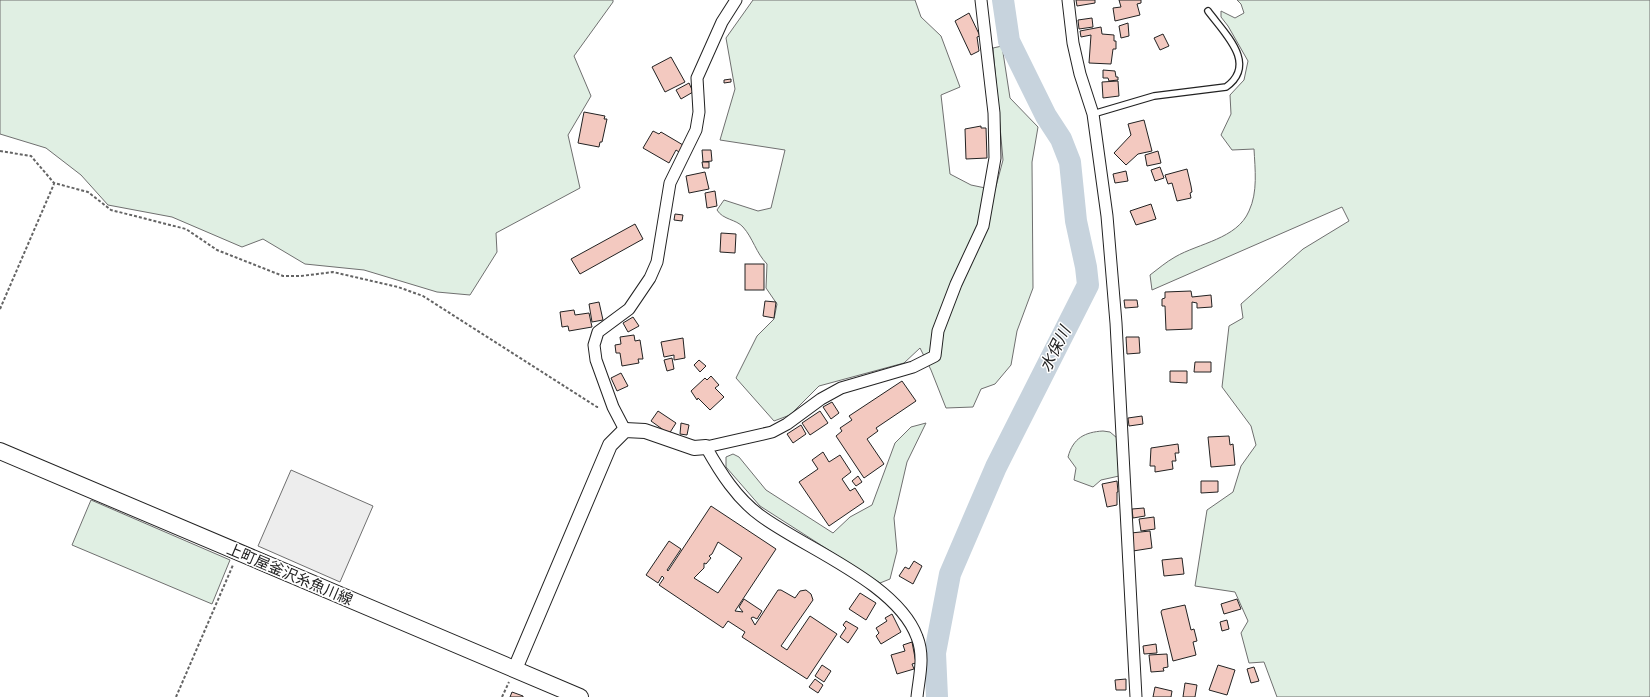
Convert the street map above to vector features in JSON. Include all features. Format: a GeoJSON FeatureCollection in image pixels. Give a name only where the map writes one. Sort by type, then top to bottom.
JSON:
{"type":"FeatureCollection","features":[{"type":"Feature","properties":{"kind":"main road","name":"上町屋釜沢糸魚川線"},"geometry":{"type":"LineString","coordinates":[[0,451],[580,697]]}},
{"type":"Feature","properties":{"kind":"street"},"geometry":{"type":"LineString","coordinates":[[625,430],[613,407],[596,360],[594,345],[598,332],[629,309],[650,278],[657,262],[670,183],[696,130],[699,112],[697,78],[722,22],[736,0]]}},
{"type":"Feature","properties":{"kind":"street"},"geometry":{"type":"LineString","coordinates":[[515,669],[610,445],[625,430],[645,431],[694,448],[706,447],[772,432],[787,424],[821,399],[841,388],[913,367],[934,356],[938,331],[956,284],[983,226],[995,158],[994,113],[981,0]]}},
{"type":"Feature","properties":{"kind":"street"},"geometry":{"type":"LineString","coordinates":[[1068,0],[1073,43],[1080,74],[1093,114],[1107,216],[1116,323],[1136,697]]}},
{"type":"Feature","properties":{"kind":"street"},"geometry":{"type":"LineString","coordinates":[[706,447],[722,474],[760,516],[880,589],[904,615],[917,636],[921,652],[917,697]]}},
{"type":"Feature","properties":{"kind":"lane"},"geometry":{"type":"LineString","coordinates":[[1093,114],[1154,96],[1226,87],[1235,81],[1240,71],[1238,54],[1208,11]]}},
{"type":"Feature","properties":{"kind":"path"},"geometry":{"type":"LineString","coordinates":[[0,151],[31,156],[54,183],[88,192],[111,210],[186,229],[217,250],[283,276],[301,276],[333,272],[398,287],[423,296],[597,407],[613,407]]}},
{"type":"Feature","properties":{"kind":"path"},"geometry":{"type":"LineString","coordinates":[[0,309],[54,183]]}},
{"type":"Feature","properties":{"kind":"path"},"geometry":{"type":"LineString","coordinates":[[176,697],[238,553]]}},
{"type":"Feature","properties":{"kind":"green space"},"geometry":{"type":"Polygon","coordinates":[[[0,0],[613,0],[613,2],[574,56],[591,96],[568,135],[580,188],[496,233],[497,252],[470,295],[437,292],[364,270],[305,264],[263,239],[242,247],[172,217],[108,205],[81,175],[46,148],[0,134],[0,0]]]}},
{"type":"Feature","properties":{"kind":"green space"},"geometry":{"type":"Polygon","coordinates":[[[753,0],[915,0],[921,17],[941,36],[960,87],[941,95],[950,174],[971,185],[995,190],[1003,160],[993,48],[1002,46],[1010,98],[1038,127],[1032,162],[1033,288],[1017,331],[1011,365],[995,384],[981,389],[973,407],[946,408],[931,370],[920,348],[904,363],[819,386],[790,415],[774,421],[736,378],[757,336],[774,319],[777,304],[766,288],[767,264],[743,227],[737,222],[723,216],[717,210],[724,200],[758,211],[771,208],[785,150],[720,140],[735,89],[726,38],[753,0]]]}},
{"type":"Feature","properties":{"kind":"green space"},"geometry":{"type":"Polygon","coordinates":[[[1237,0],[1650,0],[1650,697],[1277,697],[1264,662],[1249,663],[1241,633],[1248,621],[1235,592],[1195,586],[1207,510],[1233,492],[1241,466],[1256,445],[1251,426],[1222,387],[1229,326],[1243,318],[1241,304],[1303,249],[1349,221],[1342,207],[1152,290],[1150,275],[1175,257],[1227,234],[1236,228],[1249,211],[1252,204],[1255,188],[1254,149],[1232,150],[1221,135],[1231,114],[1230,95],[1244,80],[1248,61],[1228,26],[1221,17],[1221,11],[1235,18],[1244,13],[1241,4],[1237,0]]]}},
{"type":"Feature","properties":{"kind":"green space"},"geometry":{"type":"Polygon","coordinates":[[[926,423],[907,462],[894,518],[897,551],[890,579],[880,583],[760,506],[726,467],[726,457],[733,454],[739,457],[766,490],[833,533],[850,517],[872,505],[895,443],[911,427],[926,423]]]}},
{"type":"Feature","properties":{"kind":"green space"},"geometry":{"type":"Polygon","coordinates":[[[1103,431],[1110,432],[1117,438],[1119,476],[1101,480],[1093,487],[1074,480],[1076,468],[1068,457],[1070,450],[1081,437],[1091,433],[1103,431]]]}},
{"type":"Feature","properties":{"kind":"green space"},"geometry":{"type":"Polygon","coordinates":[[[91,500],[230,560],[212,604],[72,545],[91,500]]]}},
{"type":"Feature","properties":{"kind":"shaded area"},"geometry":{"type":"Polygon","coordinates":[[[291,470],[373,506],[340,582],[258,546],[291,470]]]}},
{"type":"Feature","properties":{"kind":"building"},"geometry":{"type":"Polygon","coordinates":[[[1076,0],[1095,0],[1095,3],[1077,6],[1076,0]]]}},
{"type":"Feature","properties":{"kind":"building"},"geometry":{"type":"Polygon","coordinates":[[[1119,0],[1141,0],[1141,3],[1137,4],[1140,15],[1115,21],[1113,8],[1121,7],[1119,0]]]}},
{"type":"Feature","properties":{"kind":"building"},"geometry":{"type":"Polygon","coordinates":[[[969,13],[980,36],[977,37],[979,51],[971,55],[955,21],[969,13]]]}},
{"type":"Feature","properties":{"kind":"building"},"geometry":{"type":"Polygon","coordinates":[[[1092,18],[1093,27],[1079,29],[1078,20],[1092,18]]]}},
{"type":"Feature","properties":{"kind":"building"},"geometry":{"type":"Polygon","coordinates":[[[1128,23],[1129,36],[1121,38],[1119,26],[1128,23]]]}},
{"type":"Feature","properties":{"kind":"building"},"geometry":{"type":"Polygon","coordinates":[[[1101,27],[1102,34],[1114,35],[1114,41],[1116,41],[1116,49],[1113,49],[1111,64],[1089,63],[1091,35],[1081,37],[1080,31],[1101,27]]]}},
{"type":"Feature","properties":{"kind":"building"},"geometry":{"type":"Polygon","coordinates":[[[1163,34],[1169,46],[1160,50],[1154,38],[1163,34]]]}},
{"type":"Feature","properties":{"kind":"building"},"geometry":{"type":"Polygon","coordinates":[[[671,57],[685,82],[665,92],[652,67],[671,57]]]}},
{"type":"Feature","properties":{"kind":"building"},"geometry":{"type":"Polygon","coordinates":[[[1103,70],[1115,71],[1118,80],[1109,81],[1108,78],[1103,78],[1103,70]]]}},
{"type":"Feature","properties":{"kind":"building"},"geometry":{"type":"Polygon","coordinates":[[[731,79],[731,82],[724,83],[724,80],[731,79]]]}},
{"type":"Feature","properties":{"kind":"building"},"geometry":{"type":"Polygon","coordinates":[[[1118,81],[1119,96],[1103,98],[1102,82],[1118,81]]]}},
{"type":"Feature","properties":{"kind":"building"},"geometry":{"type":"Polygon","coordinates":[[[689,83],[693,92],[681,99],[676,90],[689,83]]]}},
{"type":"Feature","properties":{"kind":"building"},"geometry":{"type":"Polygon","coordinates":[[[584,112],[605,116],[604,119],[607,119],[602,142],[600,142],[599,147],[578,143],[584,112]]]}},
{"type":"Feature","properties":{"kind":"building"},"geometry":{"type":"Polygon","coordinates":[[[1144,120],[1152,151],[1138,154],[1126,165],[1114,153],[1131,135],[1128,124],[1144,120]]]}},
{"type":"Feature","properties":{"kind":"building"},"geometry":{"type":"Polygon","coordinates":[[[981,126],[981,128],[986,128],[987,158],[966,159],[965,129],[981,126]]]}},
{"type":"Feature","properties":{"kind":"building"},"geometry":{"type":"Polygon","coordinates":[[[653,131],[659,134],[661,132],[683,145],[679,152],[676,150],[669,163],[643,148],[653,131]]]}},
{"type":"Feature","properties":{"kind":"building"},"geometry":{"type":"Polygon","coordinates":[[[702,150],[711,150],[712,161],[703,162],[702,150]]]}},
{"type":"Feature","properties":{"kind":"building"},"geometry":{"type":"Polygon","coordinates":[[[1158,151],[1161,163],[1147,166],[1145,155],[1158,151]]]}},
{"type":"Feature","properties":{"kind":"building"},"geometry":{"type":"Polygon","coordinates":[[[702,162],[709,162],[709,168],[703,168],[702,162]]]}},
{"type":"Feature","properties":{"kind":"building"},"geometry":{"type":"Polygon","coordinates":[[[1160,167],[1164,178],[1155,181],[1151,170],[1160,167]]]}},
{"type":"Feature","properties":{"kind":"building"},"geometry":{"type":"Polygon","coordinates":[[[1187,169],[1192,192],[1190,193],[1191,198],[1177,201],[1172,183],[1168,184],[1165,175],[1187,169]]]}},
{"type":"Feature","properties":{"kind":"building"},"geometry":{"type":"Polygon","coordinates":[[[1126,171],[1128,181],[1115,183],[1113,174],[1126,171]]]}},
{"type":"Feature","properties":{"kind":"building"},"geometry":{"type":"Polygon","coordinates":[[[705,172],[709,189],[689,193],[686,176],[705,172]]]}},
{"type":"Feature","properties":{"kind":"building"},"geometry":{"type":"Polygon","coordinates":[[[715,191],[717,206],[707,208],[705,193],[715,191]]]}},
{"type":"Feature","properties":{"kind":"building"},"geometry":{"type":"Polygon","coordinates":[[[1151,204],[1156,219],[1136,225],[1130,211],[1151,204]]]}},
{"type":"Feature","properties":{"kind":"building"},"geometry":{"type":"Polygon","coordinates":[[[675,214],[683,215],[682,221],[674,220],[675,214]]]}},
{"type":"Feature","properties":{"kind":"building"},"geometry":{"type":"Polygon","coordinates":[[[635,224],[643,239],[580,274],[571,259],[635,224]]]}},
{"type":"Feature","properties":{"kind":"building"},"geometry":{"type":"Polygon","coordinates":[[[721,233],[736,234],[735,253],[720,252],[721,233]]]}},
{"type":"Feature","properties":{"kind":"building"},"geometry":{"type":"Polygon","coordinates":[[[745,264],[764,264],[764,290],[745,290],[745,264]]]}},
{"type":"Feature","properties":{"kind":"building"},"geometry":{"type":"Polygon","coordinates":[[[1191,291],[1192,297],[1211,295],[1212,307],[1197,308],[1197,303],[1192,302],[1192,329],[1166,330],[1165,306],[1162,306],[1162,299],[1165,298],[1165,292],[1191,291]]]}},
{"type":"Feature","properties":{"kind":"building"},"geometry":{"type":"Polygon","coordinates":[[[1124,300],[1137,300],[1138,307],[1125,308],[1124,300]]]}},
{"type":"Feature","properties":{"kind":"building"},"geometry":{"type":"Polygon","coordinates":[[[765,301],[776,302],[774,318],[763,316],[765,301]]]}},
{"type":"Feature","properties":{"kind":"building"},"geometry":{"type":"Polygon","coordinates":[[[599,302],[603,320],[592,322],[589,304],[599,302]]]}},
{"type":"Feature","properties":{"kind":"building"},"geometry":{"type":"Polygon","coordinates":[[[574,310],[575,315],[589,313],[592,327],[569,331],[568,326],[562,327],[560,312],[574,310]]]}},
{"type":"Feature","properties":{"kind":"building"},"geometry":{"type":"Polygon","coordinates":[[[633,317],[639,326],[628,332],[623,323],[633,317]]]}},
{"type":"Feature","properties":{"kind":"building"},"geometry":{"type":"Polygon","coordinates":[[[634,335],[635,341],[640,340],[643,359],[638,359],[639,363],[622,366],[620,353],[616,353],[615,345],[621,344],[620,337],[634,335]]]}},
{"type":"Feature","properties":{"kind":"building"},"geometry":{"type":"Polygon","coordinates":[[[1126,337],[1139,337],[1140,353],[1127,354],[1126,337]]]}},
{"type":"Feature","properties":{"kind":"building"},"geometry":{"type":"Polygon","coordinates":[[[683,338],[685,358],[674,360],[674,355],[664,357],[661,342],[683,338]]]}},
{"type":"Feature","properties":{"kind":"building"},"geometry":{"type":"Polygon","coordinates":[[[672,358],[674,369],[667,371],[664,360],[672,358]]]}},
{"type":"Feature","properties":{"kind":"building"},"geometry":{"type":"Polygon","coordinates":[[[699,360],[706,366],[700,372],[694,365],[699,360]]]}},
{"type":"Feature","properties":{"kind":"building"},"geometry":{"type":"Polygon","coordinates":[[[1195,362],[1211,362],[1211,372],[1194,372],[1195,362]]]}},
{"type":"Feature","properties":{"kind":"building"},"geometry":{"type":"Polygon","coordinates":[[[1170,371],[1187,371],[1187,383],[1170,382],[1170,371]]]}},
{"type":"Feature","properties":{"kind":"building"},"geometry":{"type":"Polygon","coordinates":[[[621,373],[628,386],[617,391],[611,378],[621,373]]]}},
{"type":"Feature","properties":{"kind":"building"},"geometry":{"type":"Polygon","coordinates":[[[711,376],[719,385],[715,388],[724,397],[710,410],[698,398],[697,400],[691,391],[705,378],[707,380],[711,376]]]}},
{"type":"Feature","properties":{"kind":"building"},"geometry":{"type":"Polygon","coordinates":[[[902,381],[916,401],[876,428],[878,431],[867,439],[884,464],[864,478],[836,436],[842,431],[840,428],[852,420],[849,416],[902,381]]]}},
{"type":"Feature","properties":{"kind":"building"},"geometry":{"type":"Polygon","coordinates":[[[832,402],[839,413],[831,419],[823,407],[832,402]]]}},
{"type":"Feature","properties":{"kind":"building"},"geometry":{"type":"Polygon","coordinates":[[[658,411],[676,423],[669,434],[651,421],[658,411]]]}},
{"type":"Feature","properties":{"kind":"building"},"geometry":{"type":"Polygon","coordinates":[[[820,411],[828,423],[810,435],[802,423],[820,411]]]}},
{"type":"Feature","properties":{"kind":"building"},"geometry":{"type":"Polygon","coordinates":[[[1142,416],[1143,424],[1129,426],[1128,418],[1142,416]]]}},
{"type":"Feature","properties":{"kind":"building"},"geometry":{"type":"Polygon","coordinates":[[[681,423],[689,425],[687,435],[680,434],[681,423]]]}},
{"type":"Feature","properties":{"kind":"building"},"geometry":{"type":"Polygon","coordinates":[[[801,425],[806,434],[793,443],[787,434],[801,425]]]}},
{"type":"Feature","properties":{"kind":"building"},"geometry":{"type":"Polygon","coordinates":[[[1229,436],[1230,445],[1233,444],[1235,465],[1211,467],[1208,437],[1229,436]]]}},
{"type":"Feature","properties":{"kind":"building"},"geometry":{"type":"Polygon","coordinates":[[[1178,444],[1179,453],[1175,453],[1176,461],[1172,461],[1173,469],[1155,472],[1155,466],[1150,466],[1151,448],[1178,444]]]}},
{"type":"Feature","properties":{"kind":"building"},"geometry":{"type":"Polygon","coordinates":[[[823,452],[829,462],[840,455],[851,472],[842,479],[850,491],[855,488],[864,502],[829,526],[799,482],[818,469],[812,460],[823,452]]]}},
{"type":"Feature","properties":{"kind":"building"},"geometry":{"type":"Polygon","coordinates":[[[858,476],[862,482],[856,486],[852,481],[858,476]]]}},
{"type":"Feature","properties":{"kind":"building"},"geometry":{"type":"Polygon","coordinates":[[[1117,481],[1117,505],[1107,507],[1102,484],[1117,481]]]}},
{"type":"Feature","properties":{"kind":"building"},"geometry":{"type":"Polygon","coordinates":[[[1201,481],[1218,481],[1218,492],[1201,493],[1201,481]]]}},
{"type":"Feature","properties":{"kind":"building"},"geometry":{"type":"Polygon","coordinates":[[[711,506],[776,549],[735,611],[743,612],[739,607],[744,599],[762,611],[757,619],[753,617],[751,618],[755,625],[778,590],[781,590],[795,598],[800,591],[806,590],[811,594],[813,600],[781,646],[787,650],[810,616],[837,634],[807,679],[742,637],[745,632],[728,621],[723,628],[659,585],[664,578],[662,576],[658,583],[646,575],[669,541],[681,549],[667,570],[668,571],[711,506]],[[718,542],[712,554],[709,556],[711,558],[706,564],[704,563],[704,568],[694,578],[718,593],[742,558],[718,542]]]}},
{"type":"Feature","properties":{"kind":"building"},"geometry":{"type":"Polygon","coordinates":[[[1144,508],[1145,516],[1133,518],[1132,509],[1144,508]]]}},
{"type":"Feature","properties":{"kind":"building"},"geometry":{"type":"Polygon","coordinates":[[[1154,517],[1155,529],[1141,531],[1139,519],[1154,517]]]}},
{"type":"Feature","properties":{"kind":"building"},"geometry":{"type":"Polygon","coordinates":[[[1150,531],[1152,548],[1133,551],[1131,533],[1150,531]]]}},
{"type":"Feature","properties":{"kind":"building"},"geometry":{"type":"Polygon","coordinates":[[[1182,558],[1184,574],[1164,576],[1162,560],[1182,558]]]}},
{"type":"Feature","properties":{"kind":"building"},"geometry":{"type":"Polygon","coordinates":[[[914,561],[922,566],[913,584],[899,576],[905,567],[909,569],[914,561]]]}},
{"type":"Feature","properties":{"kind":"building"},"geometry":{"type":"Polygon","coordinates":[[[860,593],[876,603],[866,620],[849,609],[860,593]]]}},
{"type":"Feature","properties":{"kind":"building"},"geometry":{"type":"Polygon","coordinates":[[[1237,599],[1241,609],[1224,614],[1221,604],[1237,599]]]}},
{"type":"Feature","properties":{"kind":"building"},"geometry":{"type":"Polygon","coordinates":[[[1185,605],[1191,630],[1194,629],[1197,641],[1193,642],[1196,655],[1173,661],[1161,612],[1162,610],[1185,605]]]}},
{"type":"Feature","properties":{"kind":"building"},"geometry":{"type":"Polygon","coordinates":[[[892,614],[901,632],[881,644],[876,636],[879,633],[876,628],[887,621],[885,618],[892,614]]]}},
{"type":"Feature","properties":{"kind":"building"},"geometry":{"type":"Polygon","coordinates":[[[1227,620],[1229,629],[1222,631],[1220,622],[1227,620]]]}},
{"type":"Feature","properties":{"kind":"building"},"geometry":{"type":"Polygon","coordinates":[[[846,621],[858,628],[848,643],[840,637],[846,628],[843,625],[846,621]]]}},
{"type":"Feature","properties":{"kind":"building"},"geometry":{"type":"Polygon","coordinates":[[[912,642],[916,663],[912,664],[914,669],[897,674],[891,655],[905,651],[903,645],[912,642]]]}},
{"type":"Feature","properties":{"kind":"building"},"geometry":{"type":"Polygon","coordinates":[[[1156,644],[1157,653],[1144,654],[1143,646],[1156,644]]]}},
{"type":"Feature","properties":{"kind":"building"},"geometry":{"type":"Polygon","coordinates":[[[1167,654],[1168,667],[1163,668],[1164,671],[1151,672],[1149,655],[1167,654]]]}},
{"type":"Feature","properties":{"kind":"building"},"geometry":{"type":"Polygon","coordinates":[[[822,665],[831,671],[824,682],[815,676],[822,665]]]}},
{"type":"Feature","properties":{"kind":"building"},"geometry":{"type":"Polygon","coordinates":[[[1218,665],[1235,670],[1227,695],[1209,690],[1218,665]]]}},
{"type":"Feature","properties":{"kind":"building"},"geometry":{"type":"Polygon","coordinates":[[[1254,667],[1259,681],[1251,683],[1247,669],[1254,667]]]}},
{"type":"Feature","properties":{"kind":"building"},"geometry":{"type":"Polygon","coordinates":[[[815,679],[823,685],[818,693],[809,687],[815,679]]]}},
{"type":"Feature","properties":{"kind":"building"},"geometry":{"type":"Polygon","coordinates":[[[1126,679],[1126,690],[1116,690],[1115,680],[1126,679]]]}},
{"type":"Feature","properties":{"kind":"building"},"geometry":{"type":"Polygon","coordinates":[[[1185,683],[1197,685],[1195,697],[1183,697],[1185,683]]]}},
{"type":"Feature","properties":{"kind":"building"},"geometry":{"type":"Polygon","coordinates":[[[1155,687],[1172,691],[1171,697],[1153,697],[1155,687]]]}},
{"type":"Feature","properties":{"kind":"building"},"geometry":{"type":"Polygon","coordinates":[[[512,692],[523,696],[523,697],[510,697],[512,692]]]}},
{"type":"Feature","properties":{"kind":"waterway","name":"水保川"},"geometry":{"type":"LineString","coordinates":[[937,697],[935,653],[950,574],[996,467],[1088,285],[1086,267],[1076,221],[1070,162],[1061,139],[1046,116],[1009,41],[1003,0]]}}]}
